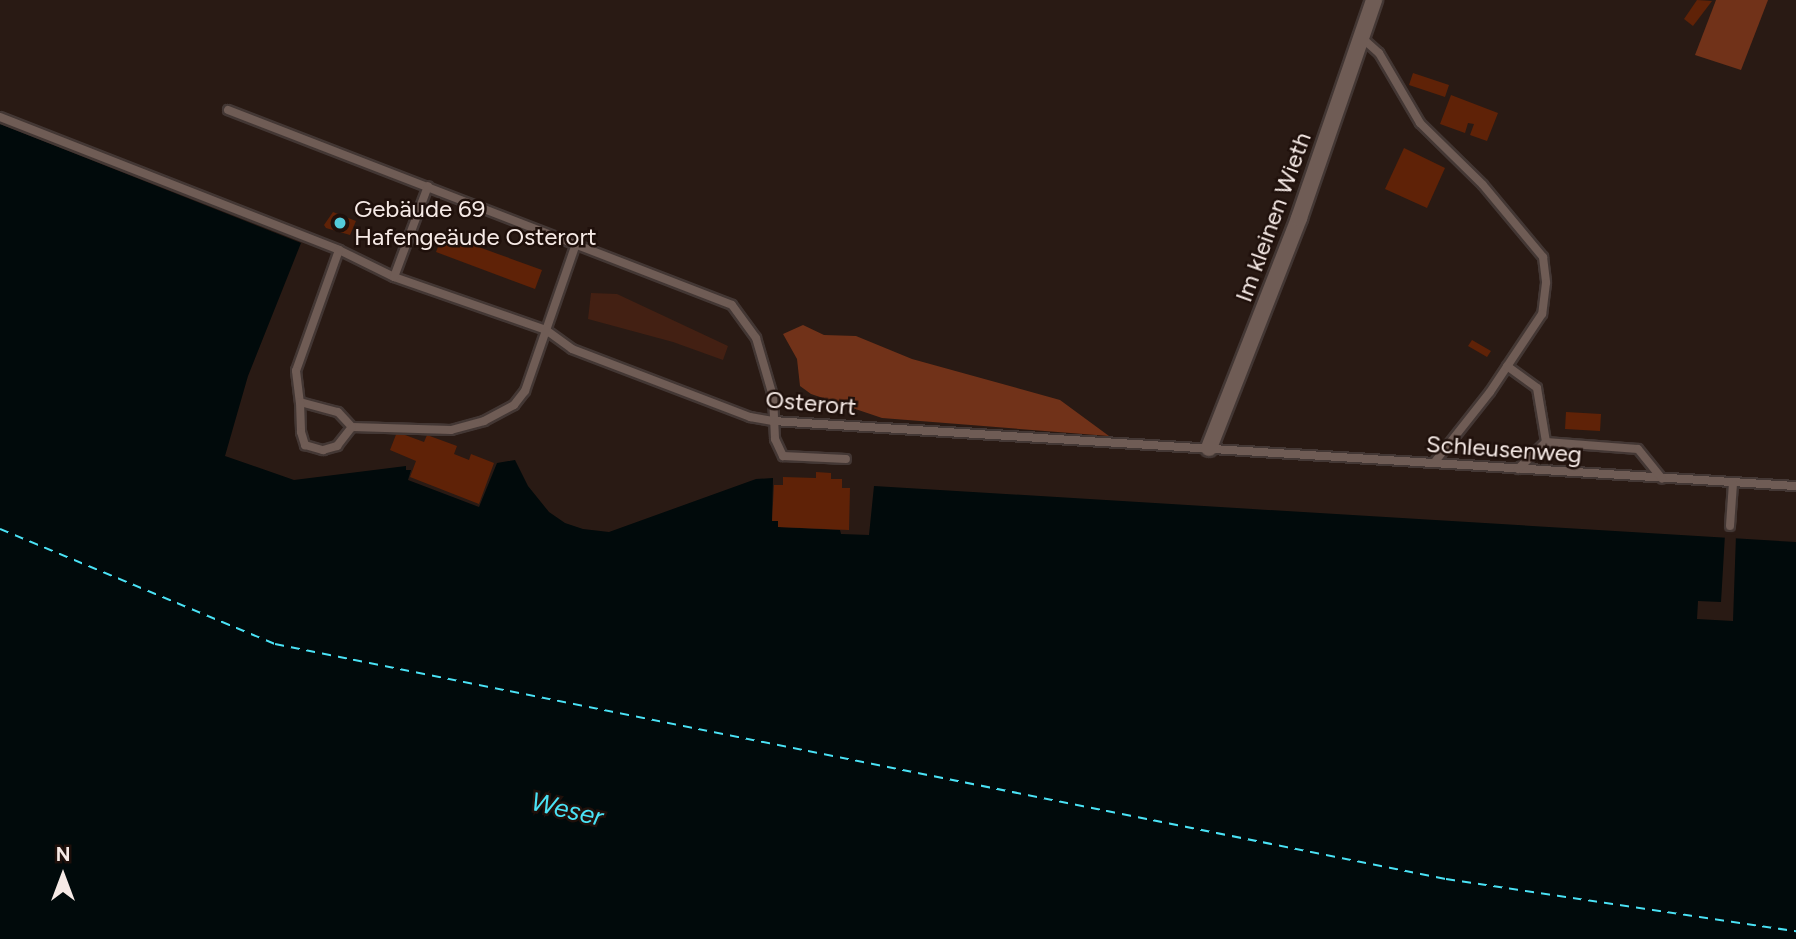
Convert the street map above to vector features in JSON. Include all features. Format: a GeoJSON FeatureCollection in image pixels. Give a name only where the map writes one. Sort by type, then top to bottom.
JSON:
{"type":"FeatureCollection","features":[{"type":"Feature","properties":{"kind":"street","name":"Im kleinen Wieth"},"geometry":{"type":"LineString","coordinates":[[1209,448],[1299,218],[1374,0]]}},
{"type":"Feature","properties":{"kind":"lane"},"geometry":{"type":"LineString","coordinates":[[1361,37],[1379,53],[1420,123],[1483,185],[1543,257],[1546,283],[1542,314],[1507,366],[1434,463]]}},
{"type":"Feature","properties":{"kind":"lane"},"geometry":{"type":"LineString","coordinates":[[228,110],[732,305],[756,338],[773,396],[775,439],[783,456],[846,459]]}},
{"type":"Feature","properties":{"kind":"lane","name":"Osterort"},"geometry":{"type":"LineString","coordinates":[[0,117],[339,250],[394,277],[546,331],[572,349],[750,416],[773,421],[1209,448]]}},
{"type":"Feature","properties":{"kind":"lane"},"geometry":{"type":"LineString","coordinates":[[394,277],[428,186]]}},
{"type":"Feature","properties":{"kind":"lane"},"geometry":{"type":"LineString","coordinates":[[300,402],[338,412],[352,427],[451,430],[484,421],[504,411],[514,405],[524,391],[576,244]]}},
{"type":"Feature","properties":{"kind":"lane"},"geometry":{"type":"LineString","coordinates":[[339,250],[296,370],[301,432],[305,445],[323,450],[337,446],[352,427]]}},
{"type":"Feature","properties":{"kind":"lane"},"geometry":{"type":"LineString","coordinates":[[1507,366],[1537,388],[1546,442]]}},
{"type":"Feature","properties":{"kind":"lane"},"geometry":{"type":"LineString","coordinates":[[1518,469],[1546,442],[1638,449],[1662,479]]}},
{"type":"Feature","properties":{"kind":"lane","name":"Schleusenweg"},"geometry":{"type":"LineString","coordinates":[[1209,448],[1796,486]]}},
{"type":"Feature","properties":{"kind":"lane"},"geometry":{"type":"LineString","coordinates":[[1730,526],[1733,484]]}},
{"type":"Feature","properties":{"kind":"shaded area"},"geometry":{"type":"Polygon","coordinates":[[[1716,0],[1768,0],[1741,70],[1695,55],[1716,0]]]}},
{"type":"Feature","properties":{"kind":"shaded area"},"geometry":{"type":"Polygon","coordinates":[[[591,293],[617,294],[728,346],[723,360],[673,342],[588,319],[591,293]]]}},
{"type":"Feature","properties":{"kind":"shaded area"},"geometry":{"type":"Polygon","coordinates":[[[803,325],[824,335],[856,336],[912,359],[1060,400],[1109,436],[882,418],[811,394],[800,386],[797,359],[783,334],[803,325]]]}},
{"type":"Feature","properties":{"kind":"water","name":"Weser"},"geometry":{"type":"Polygon","coordinates":[[[0,124],[301,243],[248,376],[225,456],[294,480],[406,466],[406,470],[411,470],[408,480],[479,507],[497,463],[515,460],[528,486],[549,512],[565,523],[583,529],[609,532],[756,479],[773,478],[772,520],[778,521],[778,527],[840,530],[841,534],[869,535],[874,486],[1796,542],[1796,939],[0,939],[0,124]]]}},
{"type":"Feature","properties":{"kind":"pier"},"geometry":{"type":"Polygon","coordinates":[[[1725,534],[1736,535],[1733,621],[1697,619],[1698,601],[1721,602],[1725,534]]]}},
{"type":"Feature","properties":{"kind":"building"},"geometry":{"type":"Polygon","coordinates":[[[1697,0],[1712,1],[1693,26],[1684,19],[1697,0]]]}},
{"type":"Feature","properties":{"kind":"building"},"geometry":{"type":"Polygon","coordinates":[[[1413,73],[1449,85],[1445,97],[1409,85],[1413,73]]]}},
{"type":"Feature","properties":{"kind":"building"},"geometry":{"type":"Polygon","coordinates":[[[1451,95],[1498,113],[1487,141],[1470,135],[1474,124],[1468,123],[1465,133],[1440,124],[1451,95]]]}},
{"type":"Feature","properties":{"kind":"building"},"geometry":{"type":"Polygon","coordinates":[[[1404,148],[1445,168],[1427,208],[1385,189],[1404,148]]]}},
{"type":"Feature","properties":{"kind":"building","name":"Gebäude 69 Hafengeäude Osterort"},"geometry":{"type":"Polygon","coordinates":[[[333,212],[356,221],[350,235],[326,228],[324,225],[333,212]]]}},
{"type":"Feature","properties":{"kind":"building"},"geometry":{"type":"Polygon","coordinates":[[[443,234],[542,270],[535,289],[436,252],[443,234]]]}},
{"type":"Feature","properties":{"kind":"building"},"geometry":{"type":"Polygon","coordinates":[[[1472,340],[1491,351],[1487,357],[1468,346],[1472,340]]]}},
{"type":"Feature","properties":{"kind":"building"},"geometry":{"type":"Polygon","coordinates":[[[1566,412],[1601,414],[1600,431],[1565,429],[1566,412]]]}},
{"type":"Feature","properties":{"kind":"building"},"geometry":{"type":"Polygon","coordinates":[[[397,432],[424,442],[427,435],[457,446],[454,454],[469,460],[471,454],[494,463],[479,504],[410,477],[416,461],[390,450],[397,432]]]}},
{"type":"Feature","properties":{"kind":"building"},"geometry":{"type":"Polygon","coordinates":[[[816,472],[831,473],[831,479],[842,479],[842,488],[850,488],[849,530],[778,527],[778,521],[772,521],[774,485],[783,485],[783,477],[816,478],[816,472]]]}},
{"type":"Feature","properties":{"kind":"ferry route"},"geometry":{"type":"LineString","coordinates":[[0,529],[275,644],[1446,879],[1796,931]]}},
{"type":"Feature","properties":{"kind":"place","name":"Gebäude 69 Hafengeäude Osterort"},"geometry":{"type":"Point","coordinates":[340,223]}}]}
